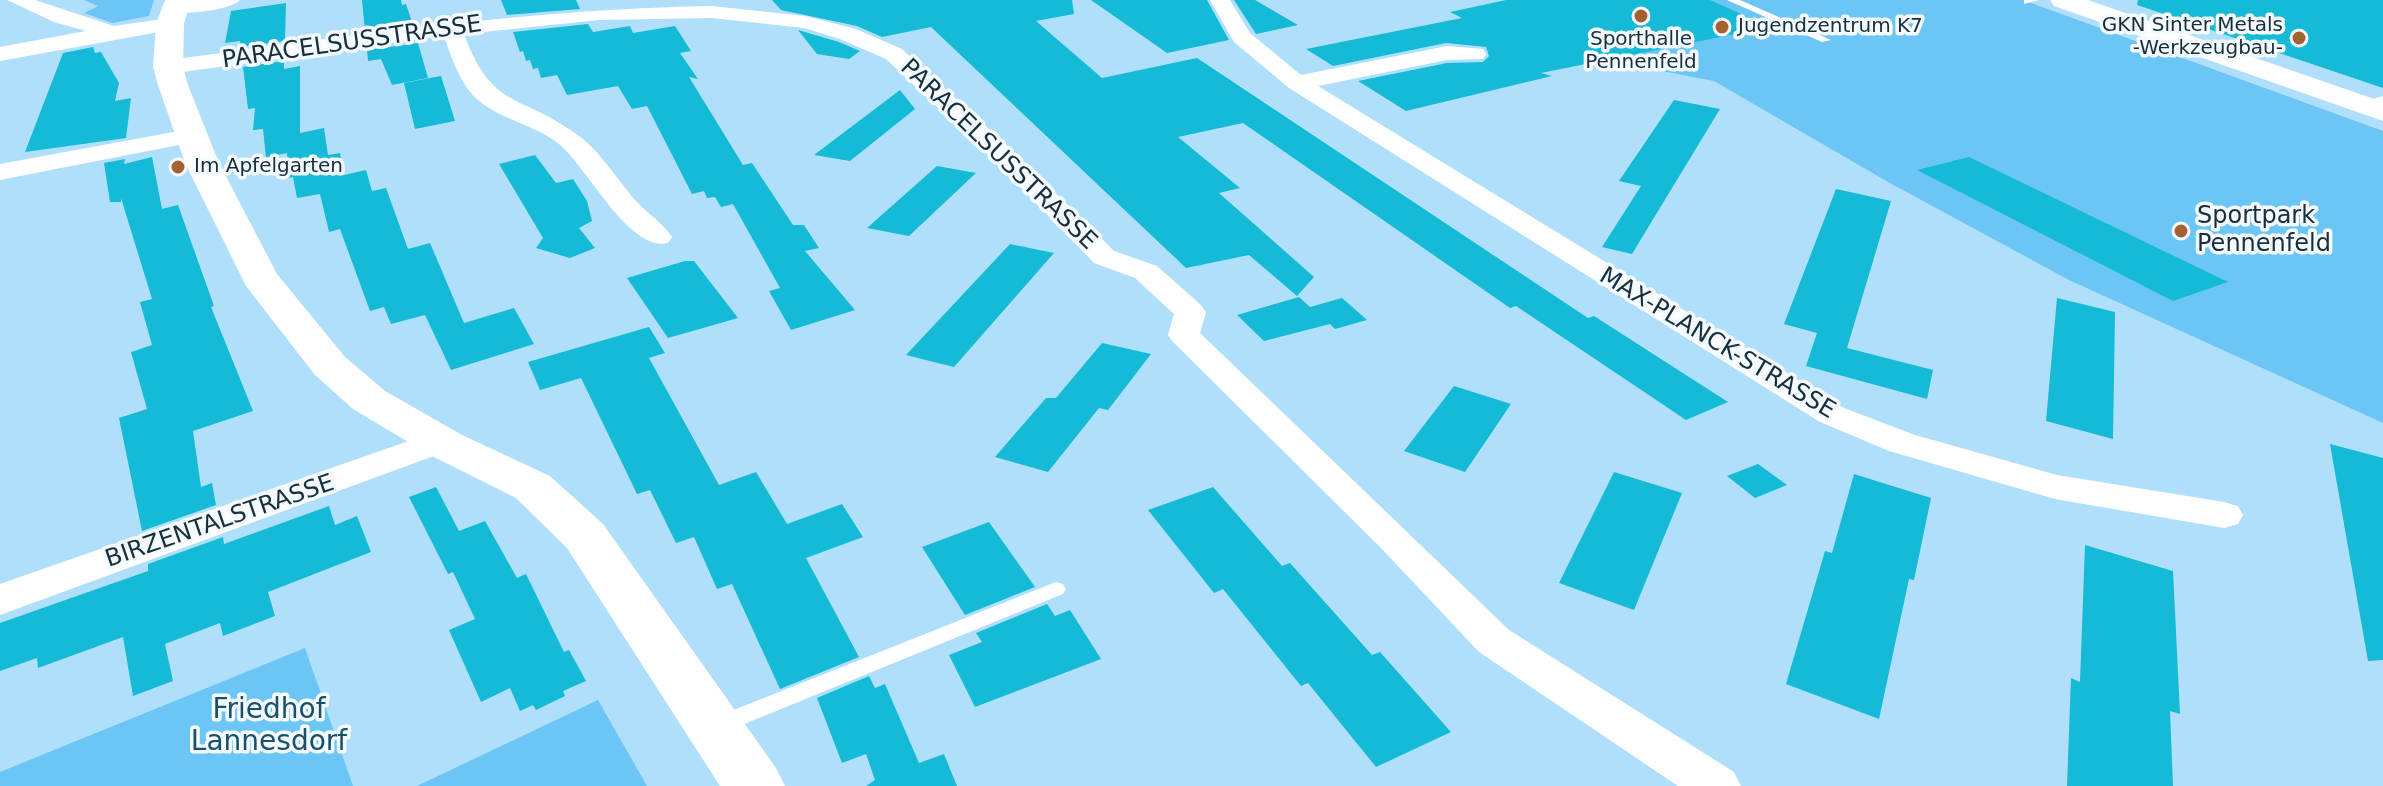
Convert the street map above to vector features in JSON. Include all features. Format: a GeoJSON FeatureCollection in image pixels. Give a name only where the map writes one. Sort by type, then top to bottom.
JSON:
{"type":"FeatureCollection","features":[{"type":"Feature","properties":{"kind":"street"},"geometry":{"type":"LineString","coordinates":[[17,0],[61,18],[114,32]]}},
{"type":"Feature","properties":{"kind":"street"},"geometry":{"type":"LineString","coordinates":[[0,54],[114,32],[173,25],[230,0]]}},
{"type":"Feature","properties":{"kind":"street","name":"MAX-PLANCK-STRASSE"},"geometry":{"type":"LineString","coordinates":[[1220,0],[1228,22],[1258,55],[1297,83],[1832,415],[1902,443],[2055,487],[2224,515]]}},
{"type":"Feature","properties":{"kind":"street"},"geometry":{"type":"LineString","coordinates":[[2063,0],[2376,105]]}},
{"type":"Feature","properties":{"kind":"street","name":"PARACELSUSSTRASSE"},"geometry":{"type":"LineString","coordinates":[[173,25],[452,29],[599,14],[712,12],[805,22],[881,46],[946,100],[1104,257],[1146,272],[1190,312],[1184,335],[1395,539],[1494,641],[1614,722],[1717,786]]}},
{"type":"Feature","properties":{"kind":"street"},"geometry":{"type":"LineString","coordinates":[[173,25],[190,136],[260,278],[330,366],[369,400],[440,441],[533,487],[585,536],[754,786]]}},
{"type":"Feature","properties":{"kind":"street"},"geometry":{"type":"LineString","coordinates":[[452,29],[463,61],[486,95],[568,139],[630,211],[658,237]]}},
{"type":"Feature","properties":{"kind":"street"},"geometry":{"type":"LineString","coordinates":[[1297,83],[1447,53],[1475,54]]}},
{"type":"Feature","properties":{"kind":"street"},"geometry":{"type":"LineString","coordinates":[[0,172],[190,136]]}},
{"type":"Feature","properties":{"kind":"street","name":"BIRZENTALSTRASSE"},"geometry":{"type":"LineString","coordinates":[[0,600],[367,470],[440,441]]}},
{"type":"Feature","properties":{"kind":"lane"},"geometry":{"type":"LineString","coordinates":[[1732,0],[1826,40]]}},
{"type":"Feature","properties":{"kind":"lane"},"geometry":{"type":"LineString","coordinates":[[714,727],[1056,589]]}},
{"type":"Feature","properties":{"kind":"green space"},"geometry":{"type":"Polygon","coordinates":[[[84,0],[154,0],[149,16],[112,23],[84,13],[98,6],[84,0]]]}},
{"type":"Feature","properties":{"kind":"green space","name":"Sportpark Pennenfeld"},"geometry":{"type":"Polygon","coordinates":[[[1518,0],[2023,0],[2383,131],[2383,423],[2069,280],[1888,182],[1714,81],[1646,68],[1518,0]]]}},
{"type":"Feature","properties":{"kind":"green space","name":"Friedhof Lannesdorf"},"geometry":{"type":"Polygon","coordinates":[[[305,648],[353,786],[0,786],[0,772],[305,648]]]}},
{"type":"Feature","properties":{"kind":"green space"},"geometry":{"type":"Polygon","coordinates":[[[598,700],[647,786],[417,786],[598,700]]]}},
{"type":"Feature","properties":{"kind":"building"},"geometry":{"type":"Polygon","coordinates":[[[362,0],[401,0],[402,5],[406,4],[413,25],[365,31],[362,0]]]}},
{"type":"Feature","properties":{"kind":"building"},"geometry":{"type":"Polygon","coordinates":[[[501,0],[576,0],[580,9],[507,15],[501,0]]]}},
{"type":"Feature","properties":{"kind":"building"},"geometry":{"type":"Polygon","coordinates":[[[772,0],[1072,0],[1074,14],[1036,21],[1102,78],[1197,58],[1588,318],[1594,316],[1728,402],[1686,420],[1516,306],[1510,308],[1243,123],[1178,137],[1240,188],[1219,193],[1314,277],[1297,296],[1249,255],[1186,268],[931,27],[882,37],[857,26],[781,10],[772,0]]]}},
{"type":"Feature","properties":{"kind":"building"},"geometry":{"type":"Polygon","coordinates":[[[1091,0],[1207,0],[1229,40],[1167,53],[1091,0]]]}},
{"type":"Feature","properties":{"kind":"building"},"geometry":{"type":"Polygon","coordinates":[[[1234,0],[1255,0],[1298,25],[1256,34],[1234,0]]]}},
{"type":"Feature","properties":{"kind":"building"},"geometry":{"type":"Polygon","coordinates":[[[1506,0],[1710,0],[1770,27],[1541,73],[1552,76],[1406,111],[1358,81],[1447,63],[1483,62],[1489,56],[1486,47],[1446,43],[1333,66],[1306,49],[1462,18],[1450,12],[1506,0]]]}},
{"type":"Feature","properties":{"kind":"building","name":"GKN Sinter Metals -Werkzeugbau-"},"geometry":{"type":"Polygon","coordinates":[[[2138,0],[2383,0],[2383,88],[2137,5],[2138,0]]]}},
{"type":"Feature","properties":{"kind":"building"},"geometry":{"type":"Polygon","coordinates":[[[286,3],[285,41],[241,47],[240,41],[225,43],[231,11],[286,3]]]}},
{"type":"Feature","properties":{"kind":"building"},"geometry":{"type":"Polygon","coordinates":[[[588,24],[593,32],[630,26],[633,33],[675,26],[691,51],[680,53],[698,79],[689,77],[743,165],[752,163],[793,225],[804,225],[819,248],[805,251],[855,310],[791,330],[769,291],[780,288],[733,204],[721,207],[715,197],[707,198],[704,191],[692,194],[647,106],[632,109],[618,86],[567,95],[557,75],[541,78],[538,68],[533,69],[530,60],[526,61],[513,32],[588,24]]]}},
{"type":"Feature","properties":{"kind":"building"},"geometry":{"type":"Polygon","coordinates":[[[798,30],[860,51],[849,59],[817,54],[798,30]]]}},
{"type":"Feature","properties":{"kind":"building"},"geometry":{"type":"Polygon","coordinates":[[[418,43],[428,78],[392,85],[381,59],[368,61],[367,50],[418,43]]]}},
{"type":"Feature","properties":{"kind":"building"},"geometry":{"type":"Polygon","coordinates":[[[93,47],[95,53],[101,52],[119,83],[115,101],[131,98],[126,138],[25,152],[63,53],[93,47]]]}},
{"type":"Feature","properties":{"kind":"building"},"geometry":{"type":"Polygon","coordinates":[[[284,61],[284,69],[300,66],[300,133],[324,128],[328,155],[340,153],[344,175],[366,170],[372,191],[386,188],[408,249],[430,243],[464,323],[514,308],[534,344],[451,370],[425,315],[391,324],[384,307],[370,311],[340,229],[329,232],[320,194],[297,198],[293,177],[289,178],[287,153],[266,157],[263,129],[253,130],[255,108],[248,109],[243,67],[284,61]]]}},
{"type":"Feature","properties":{"kind":"building"},"geometry":{"type":"Polygon","coordinates":[[[441,76],[455,121],[415,129],[404,83],[441,76]]]}},
{"type":"Feature","properties":{"kind":"building"},"geometry":{"type":"Polygon","coordinates":[[[900,90],[915,109],[850,161],[814,155],[900,90]]]}},
{"type":"Feature","properties":{"kind":"building"},"geometry":{"type":"Polygon","coordinates":[[[1674,100],[1720,109],[1632,254],[1602,247],[1641,186],[1619,181],[1674,100]]]}},
{"type":"Feature","properties":{"kind":"building"},"geometry":{"type":"Polygon","coordinates":[[[535,155],[556,183],[573,179],[587,201],[592,221],[579,228],[595,248],[570,258],[536,248],[543,238],[499,164],[535,155]]]}},
{"type":"Feature","properties":{"kind":"building"},"geometry":{"type":"Polygon","coordinates":[[[152,157],[162,209],[178,205],[214,306],[211,307],[253,411],[193,431],[201,487],[212,483],[216,505],[142,531],[119,418],[147,409],[131,352],[152,345],[140,302],[152,299],[121,198],[121,202],[110,202],[104,163],[125,159],[124,164],[152,157]]]}},
{"type":"Feature","properties":{"kind":"building"},"geometry":{"type":"Polygon","coordinates":[[[1969,157],[2228,282],[2173,301],[1917,170],[1969,157]]]}},
{"type":"Feature","properties":{"kind":"building"},"geometry":{"type":"Polygon","coordinates":[[[937,166],[976,173],[909,236],[867,228],[937,166]]]}},
{"type":"Feature","properties":{"kind":"building"},"geometry":{"type":"Polygon","coordinates":[[[1836,189],[1891,201],[1847,348],[1933,370],[1927,399],[1806,366],[1817,333],[1784,324],[1836,189]]]}},
{"type":"Feature","properties":{"kind":"building"},"geometry":{"type":"Polygon","coordinates":[[[1010,244],[1054,253],[954,367],[906,355],[1010,244]]]}},
{"type":"Feature","properties":{"kind":"building"},"geometry":{"type":"Polygon","coordinates":[[[694,261],[738,318],[668,338],[627,278],[694,261]]]}},
{"type":"Feature","properties":{"kind":"building"},"geometry":{"type":"Polygon","coordinates":[[[1299,297],[1310,307],[1342,298],[1367,320],[1335,329],[1330,324],[1264,341],[1237,315],[1299,297]]]}},
{"type":"Feature","properties":{"kind":"building"},"geometry":{"type":"Polygon","coordinates":[[[2057,298],[2115,312],[2113,439],[2046,421],[2057,298]]]}},
{"type":"Feature","properties":{"kind":"building"},"geometry":{"type":"Polygon","coordinates":[[[649,327],[665,353],[649,358],[719,485],[756,472],[787,524],[842,504],[863,537],[806,558],[859,657],[780,689],[732,584],[717,589],[694,537],[676,543],[650,490],[637,494],[581,378],[540,390],[528,362],[649,327]]]}},
{"type":"Feature","properties":{"kind":"building"},"geometry":{"type":"Polygon","coordinates":[[[1102,343],[1151,354],[1108,410],[1099,408],[1048,472],[995,457],[1046,398],[1056,398],[1102,343]]]}},
{"type":"Feature","properties":{"kind":"building"},"geometry":{"type":"Polygon","coordinates":[[[1454,386],[1511,404],[1465,472],[1404,451],[1454,386]]]}},
{"type":"Feature","properties":{"kind":"building"},"geometry":{"type":"Polygon","coordinates":[[[2330,444],[2383,458],[2383,660],[2368,661],[2330,444]]]}},
{"type":"Feature","properties":{"kind":"building"},"geometry":{"type":"Polygon","coordinates":[[[1758,464],[1787,485],[1755,498],[1727,476],[1758,464]]]}},
{"type":"Feature","properties":{"kind":"building"},"geometry":{"type":"Polygon","coordinates":[[[1614,472],[1682,493],[1634,610],[1559,583],[1614,472]]]}},
{"type":"Feature","properties":{"kind":"building"},"geometry":{"type":"Polygon","coordinates":[[[1854,474],[1931,498],[1914,580],[1909,579],[1879,719],[1786,684],[1825,551],[1832,553],[1854,474]]]}},
{"type":"Feature","properties":{"kind":"building"},"geometry":{"type":"Polygon","coordinates":[[[436,487],[459,531],[485,521],[517,578],[526,574],[564,652],[569,650],[586,681],[563,691],[565,696],[536,710],[533,705],[520,711],[510,688],[481,702],[449,630],[475,619],[453,572],[448,574],[409,497],[436,487]]]}},
{"type":"Feature","properties":{"kind":"building"},"geometry":{"type":"Polygon","coordinates":[[[1213,487],[1282,566],[1290,563],[1372,655],[1380,652],[1451,732],[1376,767],[1308,683],[1301,686],[1223,589],[1214,593],[1148,510],[1213,487]]]}},
{"type":"Feature","properties":{"kind":"building"},"geometry":{"type":"Polygon","coordinates":[[[329,506],[335,525],[357,516],[371,552],[268,592],[275,616],[223,636],[220,623],[165,644],[173,681],[133,696],[123,637],[38,668],[37,658],[0,671],[0,623],[148,571],[148,564],[223,537],[224,544],[329,506]]]}},
{"type":"Feature","properties":{"kind":"building"},"geometry":{"type":"Polygon","coordinates":[[[989,522],[1035,587],[965,615],[922,547],[989,522]]]}},
{"type":"Feature","properties":{"kind":"building"},"geometry":{"type":"Polygon","coordinates":[[[2085,545],[2173,571],[2180,714],[2170,711],[2173,786],[2067,786],[2071,678],[2080,682],[2085,545]]]}},
{"type":"Feature","properties":{"kind":"building"},"geometry":{"type":"Polygon","coordinates":[[[1047,604],[1055,616],[1070,610],[1101,659],[975,707],[949,655],[982,642],[976,633],[1047,604]]]}},
{"type":"Feature","properties":{"kind":"building"},"geometry":{"type":"Polygon","coordinates":[[[869,676],[875,688],[885,684],[919,763],[944,754],[957,786],[866,786],[875,780],[866,754],[842,763],[817,698],[869,676]]]}},
{"type":"Feature","properties":{"kind":"place","name":"Sporthalle Pennenfeld"},"geometry":{"type":"Point","coordinates":[1641,16]}},
{"type":"Feature","properties":{"kind":"place","name":"Jugendzentrum K7"},"geometry":{"type":"Point","coordinates":[1722,27]}},
{"type":"Feature","properties":{"kind":"place","name":"GKN Sinter Metals -Werkzeugbau-"},"geometry":{"type":"Point","coordinates":[2299,38]}},
{"type":"Feature","properties":{"kind":"place","name":"Im Apfelgarten"},"geometry":{"type":"Point","coordinates":[178,167]}},
{"type":"Feature","properties":{"kind":"place","name":"Sportpark Pennenfeld"},"geometry":{"type":"Point","coordinates":[2181,231]}}]}
